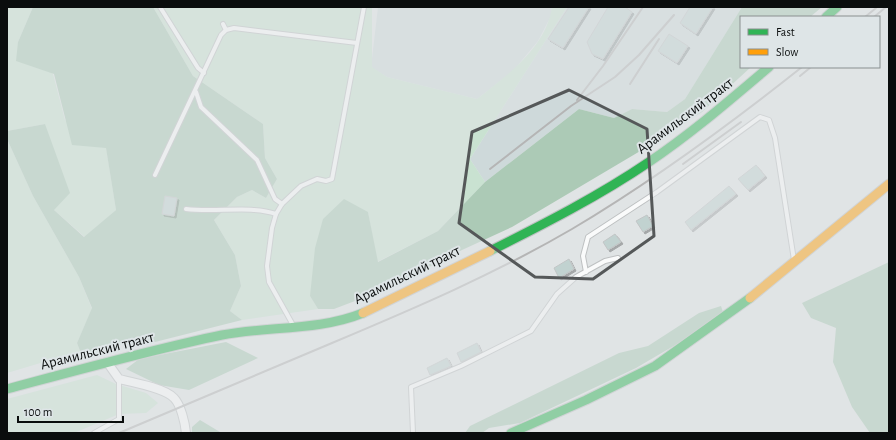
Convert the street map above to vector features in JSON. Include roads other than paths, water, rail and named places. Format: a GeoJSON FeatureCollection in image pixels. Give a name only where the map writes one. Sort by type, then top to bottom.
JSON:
{"type":"FeatureCollection","features":[{"type":"Feature","properties":{"kind":"main road"},"geometry":{"type":"LineString","coordinates":[[827,16],[837,7]]}},
{"type":"Feature","properties":{"kind":"main road","name":"Арамильский тракт"},"geometry":{"type":"LineString","coordinates":[[7,389],[160,349],[224,336],[331,322],[355,316],[380,306],[560,214],[630,174],[693,129],[768,68]]}},
{"type":"Feature","properties":{"kind":"main road"},"geometry":{"type":"LineString","coordinates":[[511,433],[586,400],[655,366],[704,332],[771,281],[794,260],[889,184]]}},
{"type":"Feature","properties":{"kind":"street"},"geometry":{"type":"LineString","coordinates":[[107,362],[119,379],[168,393],[176,399],[185,424],[186,433]]}},
{"type":"Feature","properties":{"kind":"lane"},"geometry":{"type":"LineString","coordinates":[[160,7],[198,68],[204,73]]}},
{"type":"Feature","properties":{"kind":"lane"},"geometry":{"type":"LineString","coordinates":[[295,327],[269,282],[268,266],[276,214],[282,204],[301,186],[318,179],[326,181],[332,179],[364,7]]}},
{"type":"Feature","properties":{"kind":"lane"},"geometry":{"type":"LineString","coordinates":[[224,24],[226,30]]}},
{"type":"Feature","properties":{"kind":"lane"},"geometry":{"type":"LineString","coordinates":[[155,175],[196,92],[221,35],[226,30],[234,28],[358,43]]}},
{"type":"Feature","properties":{"kind":"lane"},"geometry":{"type":"LineString","coordinates":[[196,92],[201,107],[257,160],[275,199],[282,204]]}},
{"type":"Feature","properties":{"kind":"lane"},"geometry":{"type":"LineString","coordinates":[[586,272],[583,256],[588,237],[657,192],[760,117],[769,120],[775,138],[794,260]]}},
{"type":"Feature","properties":{"kind":"lane"},"geometry":{"type":"LineString","coordinates":[[186,209],[226,212],[264,210],[276,214]]}},
{"type":"Feature","properties":{"kind":"lane"},"geometry":{"type":"LineString","coordinates":[[413,433],[411,387],[461,366],[531,331],[557,294],[576,278],[605,261],[618,258]]}},
{"type":"Feature","properties":{"kind":"lane"},"geometry":{"type":"LineString","coordinates":[[94,433],[119,419],[119,379]]}},
{"type":"Feature","properties":{"kind":"railway"},"geometry":{"type":"LineString","coordinates":[[577,100],[603,66],[643,7]]}},
{"type":"Feature","properties":{"kind":"railway"},"geometry":{"type":"LineString","coordinates":[[875,16],[886,7]]}},
{"type":"Feature","properties":{"kind":"railway"},"geometry":{"type":"LineString","coordinates":[[866,16],[876,8]]}},
{"type":"Feature","properties":{"kind":"railway"},"geometry":{"type":"LineString","coordinates":[[490,169],[571,106],[615,77],[639,55],[674,15]]}},
{"type":"Feature","properties":{"kind":"railway"},"geometry":{"type":"LineString","coordinates":[[630,84],[659,39]]}},
{"type":"Feature","properties":{"kind":"railway"},"geometry":{"type":"LineString","coordinates":[[119,433],[423,304],[484,276],[543,245],[632,192],[719,131],[801,68]]}},
{"type":"Feature","properties":{"kind":"railway"},"geometry":{"type":"LineString","coordinates":[[800,76],[810,68]]}},
{"type":"Feature","properties":{"kind":"railway"},"geometry":{"type":"LineString","coordinates":[[683,164],[741,122]]}}]}
